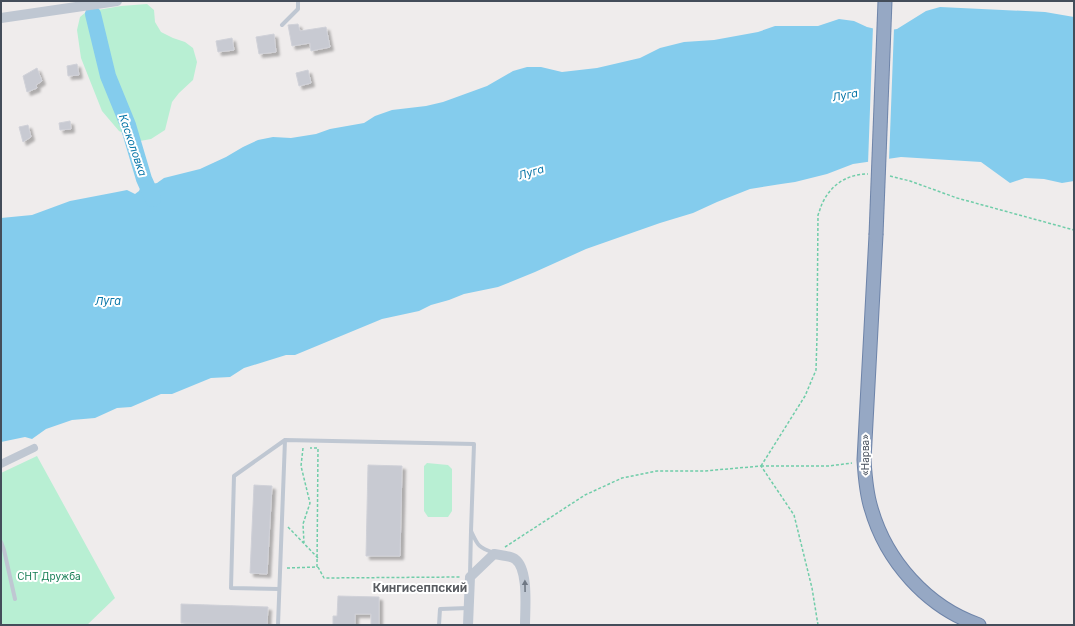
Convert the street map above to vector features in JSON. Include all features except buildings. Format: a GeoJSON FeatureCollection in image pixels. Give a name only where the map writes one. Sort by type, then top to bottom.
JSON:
{"type":"FeatureCollection","features":[{"type":"Feature","properties":{"kind":"highway","name":"«Нарва»"},"geometry":{"type":"LineString","coordinates":[[885,1],[876,235],[864,460],[867,492],[871,509],[886,545],[907,576],[944,607],[958,616],[980,625]]}},
{"type":"Feature","properties":{"kind":"street"},"geometry":{"type":"LineString","coordinates":[[1,18],[117,1]]}},
{"type":"Feature","properties":{"kind":"street"},"geometry":{"type":"LineString","coordinates":[[1,464],[34,448]]}},
{"type":"Feature","properties":{"kind":"street"},"geometry":{"type":"LineString","coordinates":[[468,625],[470,577],[494,554],[515,558],[521,566],[524,578],[525,625]]}},
{"type":"Feature","properties":{"kind":"lane"},"geometry":{"type":"LineString","coordinates":[[282,25],[298,9],[298,1]]}},
{"type":"Feature","properties":{"kind":"lane"},"geometry":{"type":"LineString","coordinates":[[278,625],[285,440]]}},
{"type":"Feature","properties":{"kind":"lane"},"geometry":{"type":"LineString","coordinates":[[279,588],[232,588],[234,476],[285,440],[474,444],[470,577]]}},
{"type":"Feature","properties":{"kind":"lane"},"geometry":{"type":"LineString","coordinates":[[471,531],[476,542],[481,548],[494,554]]}},
{"type":"Feature","properties":{"kind":"lane"},"geometry":{"type":"LineString","coordinates":[[1,542],[15,598]]}},
{"type":"Feature","properties":{"kind":"lane"},"geometry":{"type":"LineString","coordinates":[[439,625],[440,609],[469,608]]}},
{"type":"Feature","properties":{"kind":"path"},"geometry":{"type":"LineString","coordinates":[[303,448],[301,466],[310,503],[303,524],[304,543]]}},
{"type":"Feature","properties":{"kind":"path"},"geometry":{"type":"LineString","coordinates":[[311,448],[318,448],[318,567],[324,578],[470,577]]}},
{"type":"Feature","properties":{"kind":"path"},"geometry":{"type":"LineString","coordinates":[[494,554],[585,495],[622,478],[657,471],[704,471],[761,466],[829,466],[852,463]]}},
{"type":"Feature","properties":{"kind":"path"},"geometry":{"type":"LineString","coordinates":[[761,466],[794,515],[812,588],[818,625]]}},
{"type":"Feature","properties":{"kind":"path"},"geometry":{"type":"LineString","coordinates":[[282,520],[318,558]]}},
{"type":"Feature","properties":{"kind":"path"},"geometry":{"type":"LineString","coordinates":[[280,569],[318,567]]}},
{"type":"Feature","properties":{"kind":"green space"},"geometry":{"type":"Polygon","coordinates":[[[147,4],[154,10],[155,22],[161,32],[185,42],[193,48],[197,62],[193,80],[172,102],[165,130],[151,139],[140,141],[119,131],[102,111],[81,58],[77,30],[80,17],[86,12],[121,6],[147,4]]]}},
{"type":"Feature","properties":{"kind":"green space","name":"СНТ Дружба"},"geometry":{"type":"Polygon","coordinates":[[[37,456],[115,598],[87,625],[1,625],[1,473],[37,456]]]}},
{"type":"Feature","properties":{"kind":"green space"},"geometry":{"type":"Polygon","coordinates":[[[427,463],[448,465],[452,469],[452,511],[448,517],[428,517],[424,511],[424,466],[427,463]]]}},
{"type":"Feature","properties":{"kind":"water","name":"Луга"},"geometry":{"type":"Polygon","coordinates":[[[940,7],[1045,12],[1074,17],[1074,181],[1062,183],[1044,179],[1025,178],[1010,183],[981,162],[901,157],[853,164],[827,174],[795,182],[750,189],[693,213],[586,249],[498,287],[464,294],[431,305],[419,311],[382,319],[295,355],[286,355],[244,368],[230,377],[211,378],[172,394],[161,394],[131,407],[117,408],[95,418],[72,420],[46,429],[32,439],[25,437],[1,442],[1,218],[32,215],[70,201],[127,190],[135,194],[139,191],[144,179],[152,184],[157,183],[164,178],[200,169],[258,140],[273,137],[291,138],[316,134],[330,129],[364,123],[375,116],[392,110],[426,106],[443,102],[487,86],[513,71],[527,67],[541,67],[562,72],[597,68],[640,58],[660,48],[684,42],[714,40],[758,32],[775,26],[818,26],[839,19],[854,21],[867,27],[884,31],[897,29],[926,11],[940,7]]]}},
{"type":"Feature","properties":{"kind":"pier"},"geometry":{"type":"Polygon","coordinates":[[[873,26],[884,29],[894,28],[889,161],[868,164],[873,26]]]}},
{"type":"Feature","properties":{"kind":"waterway","name":"Касколовка"},"geometry":{"type":"LineString","coordinates":[[93,14],[108,76],[128,125],[144,179],[153,199]]}},
{"type":"Feature","properties":{"kind":"district","name":"Кингисеппский"},"geometry":{"type":"Point","coordinates":[420,588]}}]}
